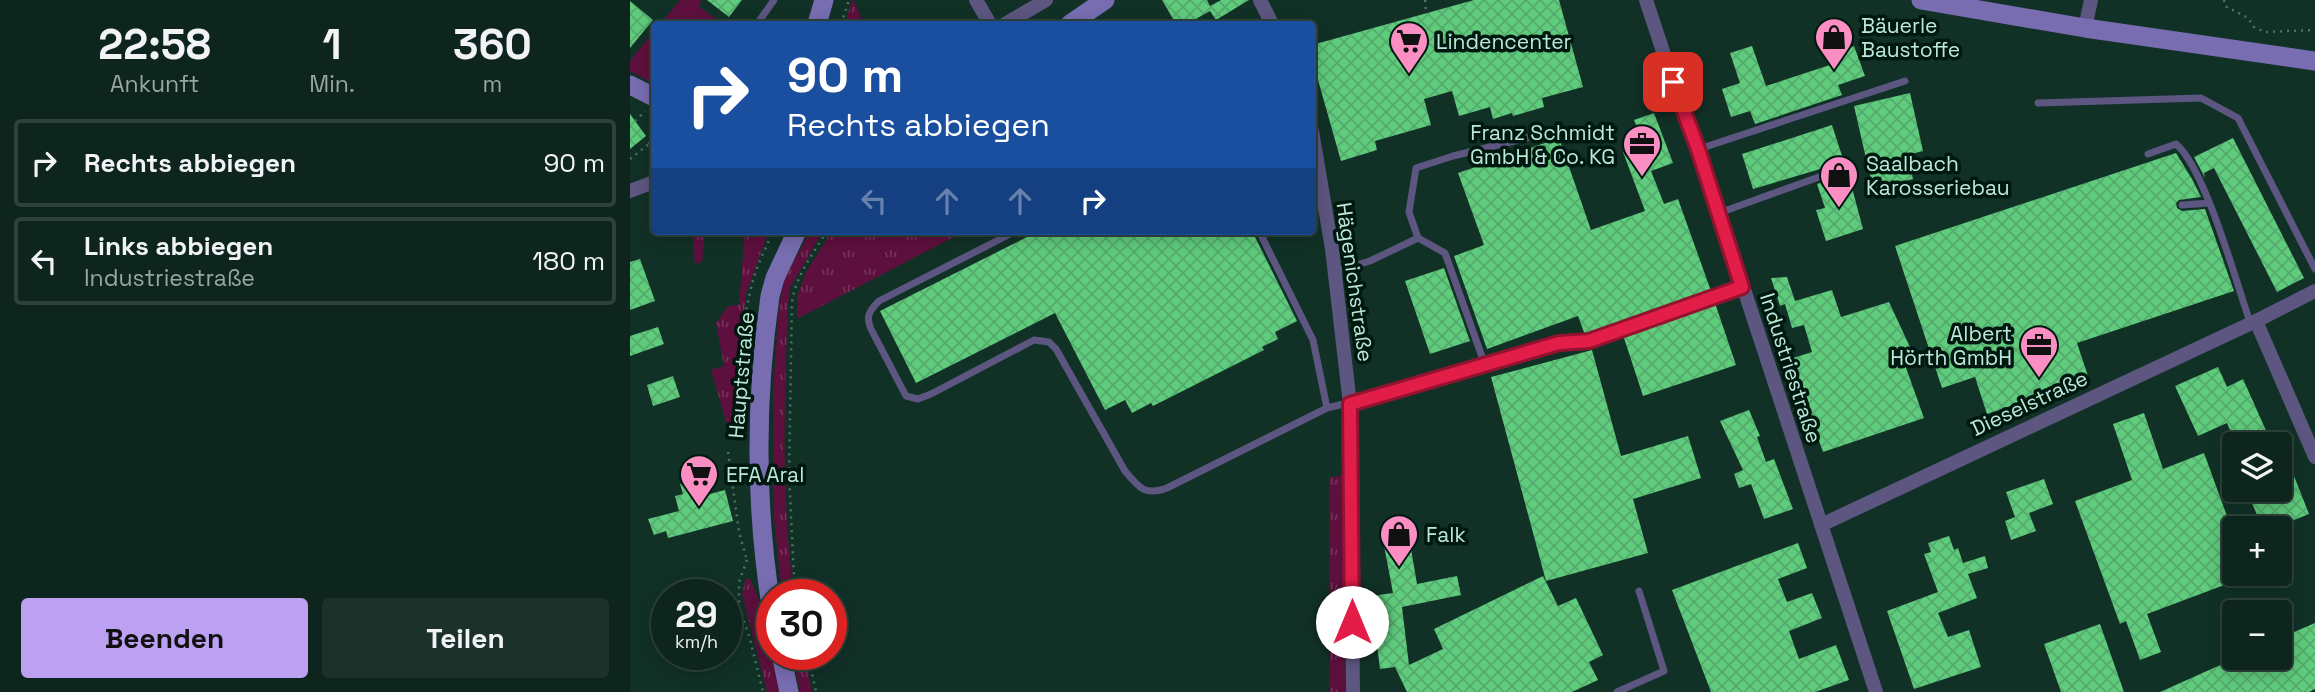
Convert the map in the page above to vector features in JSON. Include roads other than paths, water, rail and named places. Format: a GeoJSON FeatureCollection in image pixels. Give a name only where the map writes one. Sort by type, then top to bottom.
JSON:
{"type":"FeatureCollection","features":[{"type":"Feature","properties":{"kind":"main road"},"geometry":{"type":"LineString","coordinates":[[818,21],[824,0]]}},
{"type":"Feature","properties":{"kind":"main road"},"geometry":{"type":"LineString","coordinates":[[1074,21],[1105,0]]}},
{"type":"Feature","properties":{"kind":"main road"},"geometry":{"type":"LineString","coordinates":[[1921,0],[2085,28],[2315,61]]}},
{"type":"Feature","properties":{"kind":"main road"},"geometry":{"type":"LineString","coordinates":[[630,85],[651,101]]}},
{"type":"Feature","properties":{"kind":"main road","name":"Hauptstraße"},"geometry":{"type":"LineString","coordinates":[[768,579],[761,530],[757,447],[771,296],[775,278],[795,235]]}},
{"type":"Feature","properties":{"kind":"main road"},"geometry":{"type":"LineString","coordinates":[[784,670],[789,692]]}},
{"type":"Feature","properties":{"kind":"street"},"geometry":{"type":"LineString","coordinates":[[975,0],[988,21]]}},
{"type":"Feature","properties":{"kind":"street"},"geometry":{"type":"LineString","coordinates":[[1010,21],[1046,0]]}},
{"type":"Feature","properties":{"kind":"street"},"geometry":{"type":"LineString","coordinates":[[1259,0],[1270,21]]}},
{"type":"Feature","properties":{"kind":"street","name":"Industriestraße"},"geometry":{"type":"LineString","coordinates":[[1646,0],[1698,149],[1876,692]]}},
{"type":"Feature","properties":{"kind":"street"},"geometry":{"type":"LineString","coordinates":[[1652,17],[1657,0]]}},
{"type":"Feature","properties":{"kind":"street"},"geometry":{"type":"LineString","coordinates":[[2085,28],[2091,0]]}},
{"type":"Feature","properties":{"kind":"street","name":"Hägenichstraße"},"geometry":{"type":"LineString","coordinates":[[1316,155],[1335,271],[1350,404],[1353,692]]}},
{"type":"Feature","properties":{"kind":"street"},"geometry":{"type":"LineString","coordinates":[[630,191],[651,183]]}},
{"type":"Feature","properties":{"kind":"street","name":"Dieselstraße"},"geometry":{"type":"LineString","coordinates":[[1821,525],[2315,291]]}},
{"type":"Feature","properties":{"kind":"street"},"geometry":{"type":"LineString","coordinates":[[2253,322],[2315,457]]}},
{"type":"Feature","properties":{"kind":"lane"},"geometry":{"type":"LineString","coordinates":[[759,21],[774,0]]}},
{"type":"Feature","properties":{"kind":"lane"},"geometry":{"type":"LineString","coordinates":[[1698,149],[1905,81]]}},
{"type":"Feature","properties":{"kind":"lane"},"geometry":{"type":"LineString","coordinates":[[2038,103],[2200,98],[2238,118],[2315,269]]}},
{"type":"Feature","properties":{"kind":"lane"},"geometry":{"type":"LineString","coordinates":[[1485,365],[1445,253],[1418,238],[1409,212],[1416,168],[1555,131],[1586,137]]}},
{"type":"Feature","properties":{"kind":"lane"},"geometry":{"type":"LineString","coordinates":[[2148,154],[2176,144],[2187,152],[2253,322]]}},
{"type":"Feature","properties":{"kind":"lane"},"geometry":{"type":"LineString","coordinates":[[1718,213],[1844,168]]}},
{"type":"Feature","properties":{"kind":"lane"},"geometry":{"type":"LineString","coordinates":[[2182,205],[2209,203]]}},
{"type":"Feature","properties":{"kind":"lane"},"geometry":{"type":"LineString","coordinates":[[1008,235],[879,301],[869,311],[867,321],[906,396],[918,398],[931,394],[1034,340],[1049,342],[1056,349],[1125,471],[1139,487],[1153,493],[1327,408],[1350,404],[1559,343],[1589,341],[1742,287]]}},
{"type":"Feature","properties":{"kind":"lane"},"geometry":{"type":"LineString","coordinates":[[1261,235],[1313,340],[1327,408]]}},
{"type":"Feature","properties":{"kind":"lane"},"geometry":{"type":"LineString","coordinates":[[1335,271],[1370,261],[1418,238]]}},
{"type":"Feature","properties":{"kind":"lane"},"geometry":{"type":"LineString","coordinates":[[1617,692],[1664,671],[1639,591]]}},
{"type":"Feature","properties":{"kind":"place","name":"Bäuerle Baustoffe"},"geometry":{"type":"Point","coordinates":[1834,71]}},
{"type":"Feature","properties":{"kind":"place","name":"Lindencenter"},"geometry":{"type":"Point","coordinates":[1409,75]}},
{"type":"Feature","properties":{"kind":"place","name":"Franz Schmidt GmbH & Co. KG"},"geometry":{"type":"Point","coordinates":[1642,178]}},
{"type":"Feature","properties":{"kind":"place","name":"Saalbach Karosseriebau"},"geometry":{"type":"Point","coordinates":[1839,209]}},
{"type":"Feature","properties":{"kind":"place","name":"Albert Hörth GmbH"},"geometry":{"type":"Point","coordinates":[2039,379]}},
{"type":"Feature","properties":{"kind":"place","name":"EFA Aral"},"geometry":{"type":"Point","coordinates":[699,508]}},
{"type":"Feature","properties":{"kind":"place","name":"Falk"},"geometry":{"type":"Point","coordinates":[1399,568]}}]}
